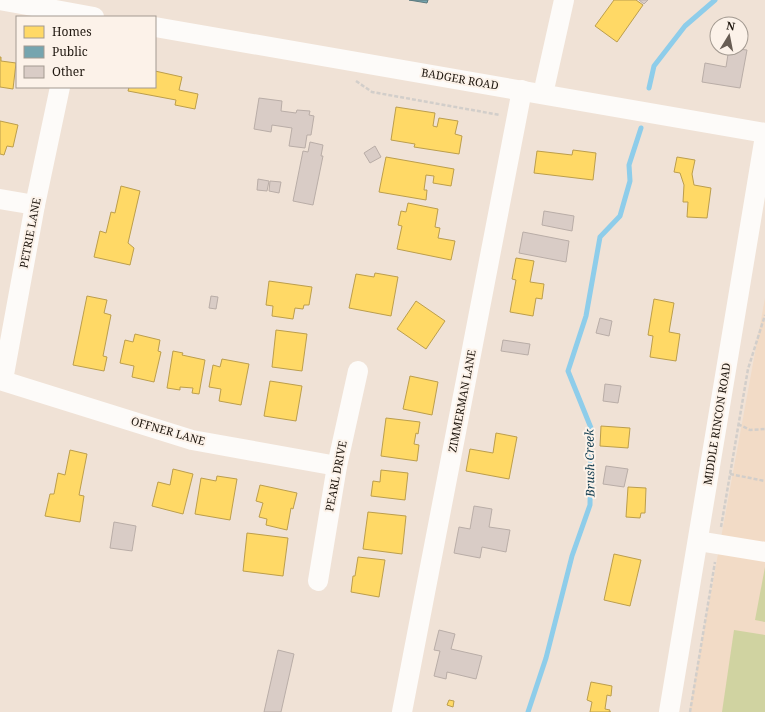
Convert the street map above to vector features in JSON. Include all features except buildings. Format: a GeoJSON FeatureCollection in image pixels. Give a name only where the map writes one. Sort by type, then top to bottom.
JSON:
{"type":"FeatureCollection","features":[{"type":"Feature","properties":{"kind":"street"},"geometry":{"type":"LineString","coordinates":[[0,0],[82,16]]}},
{"type":"Feature","properties":{"kind":"street"},"geometry":{"type":"LineString","coordinates":[[543,94],[564,0]]}},
{"type":"Feature","properties":{"kind":"street","name":"BADGER ROAD"},"geometry":{"type":"LineString","coordinates":[[156,27],[522,90],[765,135]]}},
{"type":"Feature","properties":{"kind":"street","name":"PETRIE LANE"},"geometry":{"type":"LineString","coordinates":[[2,380],[35,205],[60,88]]}},
{"type":"Feature","properties":{"kind":"street","name":"ZIMMERMAN LANE"},"geometry":{"type":"LineString","coordinates":[[402,712],[522,90]]}},
{"type":"Feature","properties":{"kind":"street","name":"MIDDLE RINCON ROAD"},"geometry":{"type":"LineString","coordinates":[[669,712],[698,541],[757,221],[765,135]]}},
{"type":"Feature","properties":{"kind":"street"},"geometry":{"type":"LineString","coordinates":[[0,199],[35,205]]}},
{"type":"Feature","properties":{"kind":"street","name":"PEARL DRIVE"},"geometry":{"type":"LineString","coordinates":[[318,581],[337,466],[358,372]]}},
{"type":"Feature","properties":{"kind":"street","name":"OFFNER LANE"},"geometry":{"type":"LineString","coordinates":[[2,380],[192,440],[337,466]]}},
{"type":"Feature","properties":{"kind":"street"},"geometry":{"type":"LineString","coordinates":[[698,541],[765,552]]}},
{"type":"Feature","properties":{"kind":"path"},"geometry":{"type":"LineString","coordinates":[[690,712],[748,370],[765,315]]}},
{"type":"Feature","properties":{"kind":"path"},"geometry":{"type":"LineString","coordinates":[[738,424],[750,430],[765,429]]}},
{"type":"Feature","properties":{"kind":"path"},"geometry":{"type":"LineString","coordinates":[[730,474],[765,481]]}},
{"type":"Feature","properties":{"kind":"shaded area"},"geometry":{"type":"Polygon","coordinates":[[[765,298],[765,712],[689,712],[765,298]]]}},
{"type":"Feature","properties":{"kind":"green space"},"geometry":{"type":"Polygon","coordinates":[[[765,567],[765,622],[755,620],[765,567]]]}},
{"type":"Feature","properties":{"kind":"green space"},"geometry":{"type":"Polygon","coordinates":[[[734,630],[765,635],[765,712],[722,712],[734,630]]]}},
{"type":"Feature","properties":{"kind":"waterway","name":"Brush Creek"},"geometry":{"type":"LineString","coordinates":[[649,88],[654,66],[685,26],[715,0]]}},
{"type":"Feature","properties":{"kind":"waterway","name":"Brush Creek"},"geometry":{"type":"LineString","coordinates":[[528,712],[546,658],[572,556],[590,505],[591,428],[568,371],[586,316],[600,237],[620,216],[630,181],[629,165],[641,128]]}}]}
